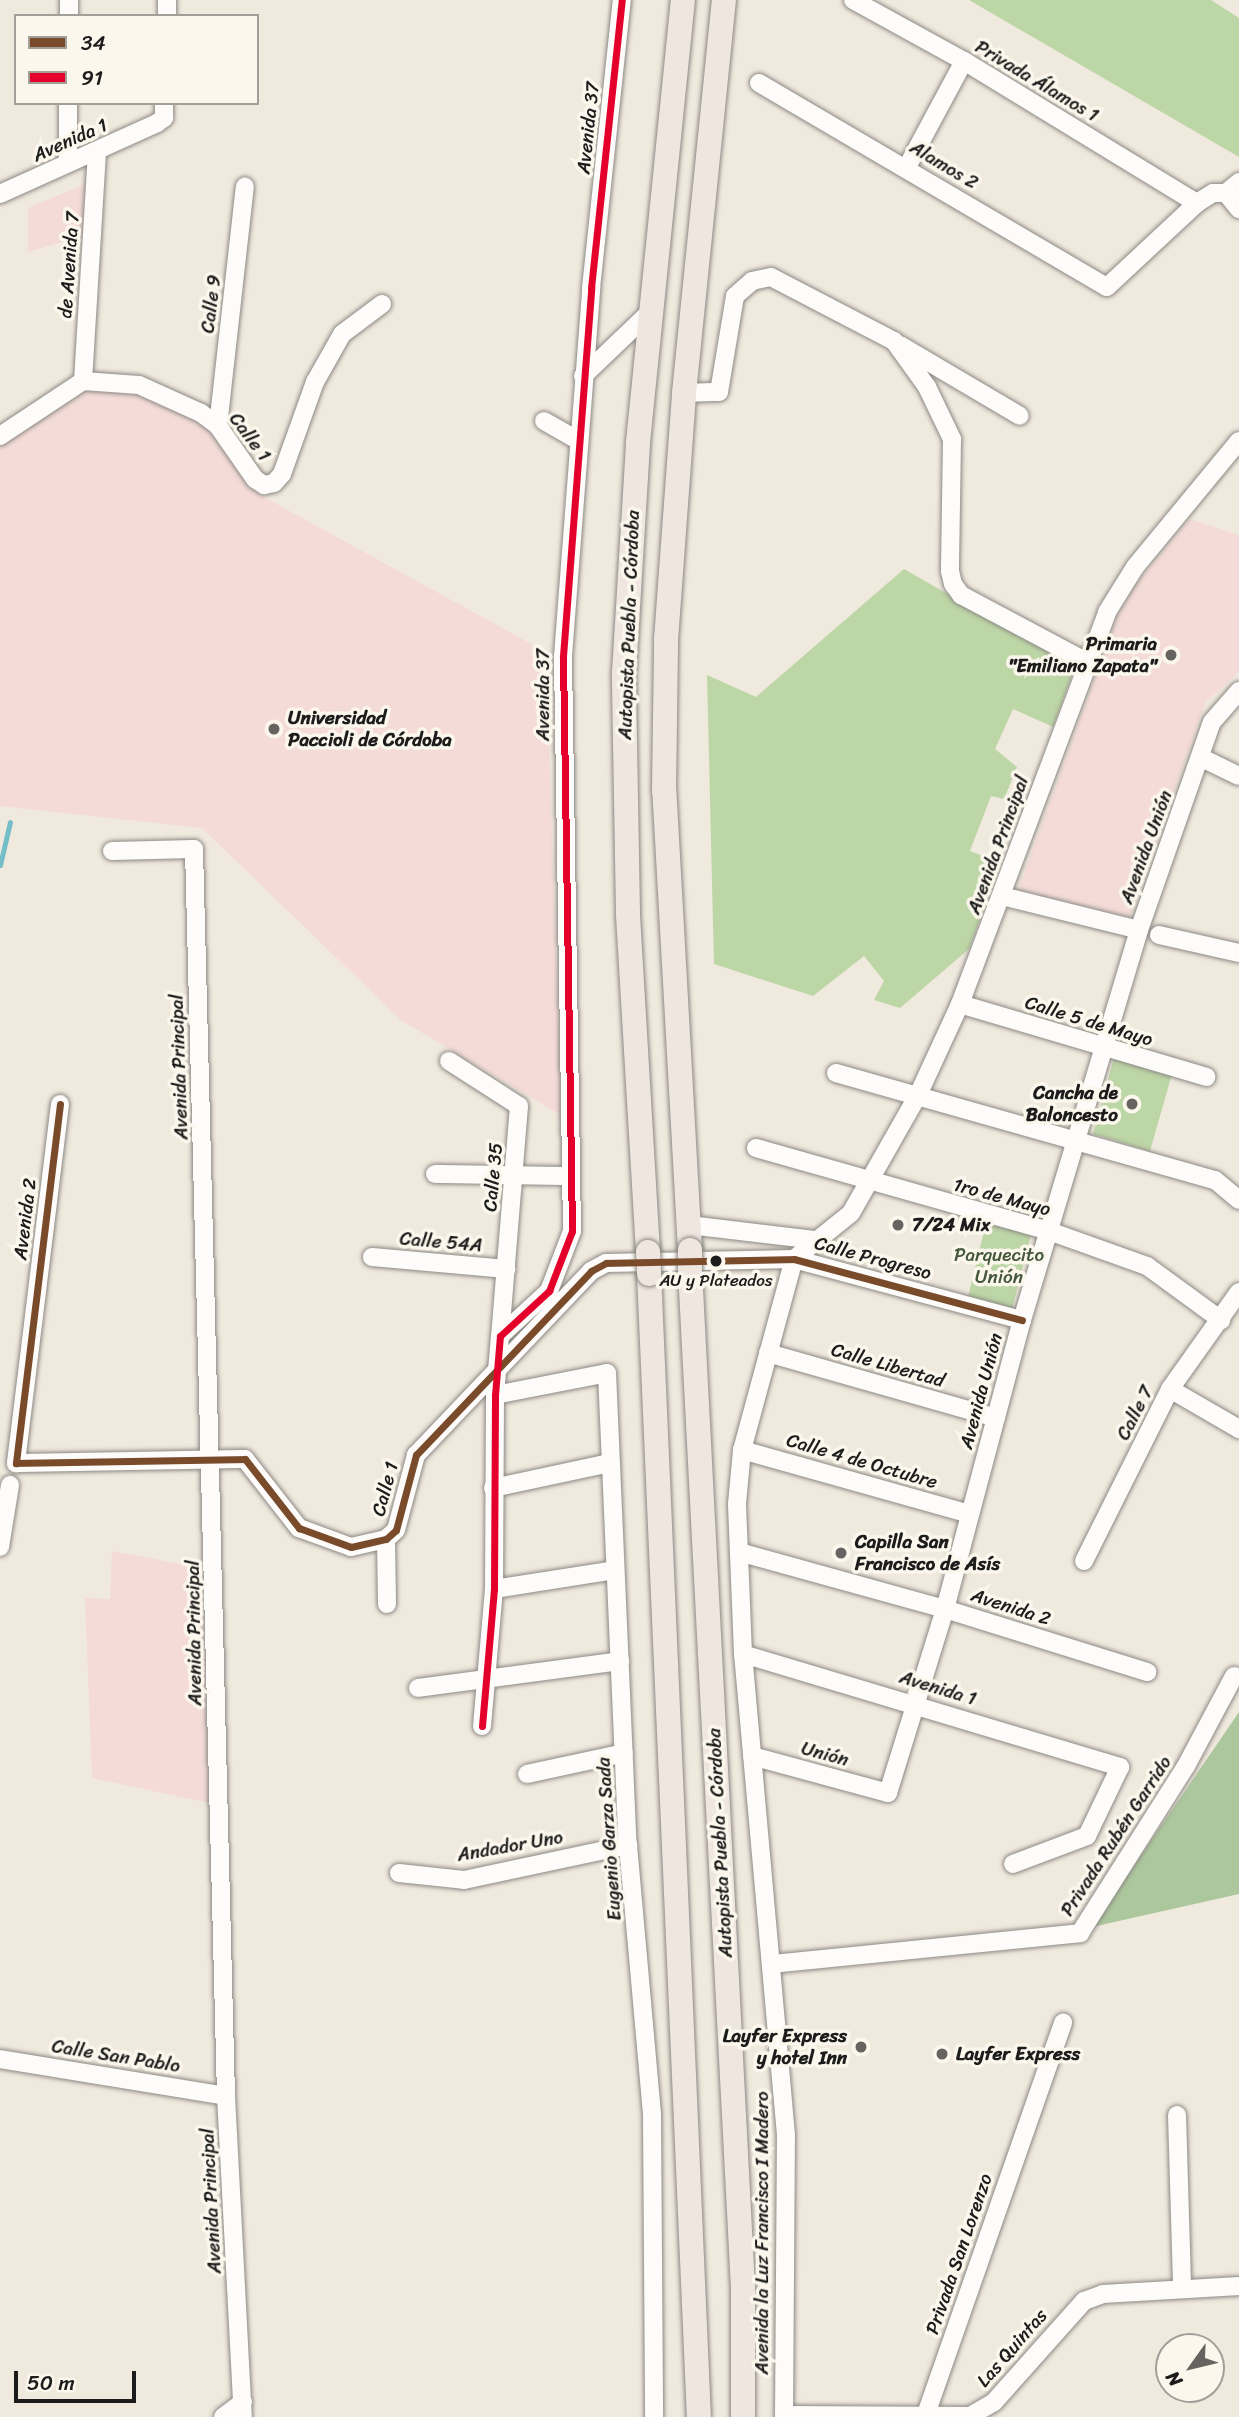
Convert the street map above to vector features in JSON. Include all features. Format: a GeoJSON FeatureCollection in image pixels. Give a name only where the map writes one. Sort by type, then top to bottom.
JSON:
{"type":"FeatureCollection","features":[{"type":"Feature","properties":{"kind":"highway","name":"Autopista Puebla - Córdoba"},"geometry":{"type":"LineString","coordinates":[[683,0],[651,311],[624,673],[628,913],[648,1263],[699,2417]]}},
{"type":"Feature","properties":{"kind":"highway","name":"Autopista Puebla - Córdoba"},"geometry":{"type":"LineString","coordinates":[[724,0],[684,393],[666,640],[664,778],[743,2288],[743,2417]]}},
{"type":"Feature","properties":{"kind":"street","name":"Avenida 37"},"geometry":{"type":"LineString","coordinates":[[500,1336],[550,1291],[563,1263],[572,1231],[569,1176],[563,656],[583,376],[622,0]]}},
{"type":"Feature","properties":{"kind":"street","name":"Privada Álamos 1"},"geometry":{"type":"LineString","coordinates":[[853,0],[964,61],[1197,203]]}},
{"type":"Feature","properties":{"kind":"street"},"geometry":{"type":"LineString","coordinates":[[907,167],[964,61]]}},
{"type":"Feature","properties":{"kind":"street","name":"Alamos 2"},"geometry":{"type":"LineString","coordinates":[[759,83],[907,167],[1107,287],[1197,203]]}},
{"type":"Feature","properties":{"kind":"street"},"geometry":{"type":"LineString","coordinates":[[68,105],[68,163]]}},
{"type":"Feature","properties":{"kind":"street","name":"Avenida 1"},"geometry":{"type":"LineString","coordinates":[[0,194],[157,123],[164,118],[164,105]]}},
{"type":"Feature","properties":{"kind":"street","name":"de Avenida 7"},"geometry":{"type":"LineString","coordinates":[[83,381],[97,152]]}},
{"type":"Feature","properties":{"kind":"street","name":"Calle 9"},"geometry":{"type":"LineString","coordinates":[[218,426],[245,187]]}},
{"type":"Feature","properties":{"kind":"street"},"geometry":{"type":"LineString","coordinates":[[1197,203],[1213,193],[1232,188],[1239,209]]}},
{"type":"Feature","properties":{"kind":"street"},"geometry":{"type":"LineString","coordinates":[[684,393],[719,392],[735,296],[752,281],[771,277],[894,341],[1020,416]]}},
{"type":"Feature","properties":{"kind":"street","name":"Calle 1"},"geometry":{"type":"LineString","coordinates":[[83,381],[156,389],[218,426],[255,479],[264,485],[274,483],[282,474],[315,382],[342,334],[382,304]]}},
{"type":"Feature","properties":{"kind":"street"},"geometry":{"type":"LineString","coordinates":[[583,376],[651,311]]}},
{"type":"Feature","properties":{"kind":"street"},"geometry":{"type":"LineString","coordinates":[[894,341],[927,387],[952,439],[950,571],[953,584],[961,595],[1087,662]]}},
{"type":"Feature","properties":{"kind":"street"},"geometry":{"type":"LineString","coordinates":[[0,436],[83,381]]}},
{"type":"Feature","properties":{"kind":"street"},"geometry":{"type":"LineString","coordinates":[[544,421],[579,441]]}},
{"type":"Feature","properties":{"kind":"street","name":"Avenida Principal"},"geometry":{"type":"LineString","coordinates":[[794,1259],[814,1240],[836,1228],[871,1183],[918,1095],[960,1004],[1087,662],[1121,587],[1239,441]]}},
{"type":"Feature","properties":{"kind":"street","name":"Avenida Unión"},"geometry":{"type":"LineString","coordinates":[[888,1793],[945,1609],[1022,1320],[1139,930],[1213,722],[1239,691]]}},
{"type":"Feature","properties":{"kind":"street"},"geometry":{"type":"LineString","coordinates":[[1200,757],[1239,776]]}},
{"type":"Feature","properties":{"kind":"street","name":"Avenida Principal"},"geometry":{"type":"LineString","coordinates":[[112,851],[194,849],[226,2096],[243,2409]]}},
{"type":"Feature","properties":{"kind":"street"},"geometry":{"type":"LineString","coordinates":[[1002,895],[1139,930]]}},
{"type":"Feature","properties":{"kind":"street"},"geometry":{"type":"LineString","coordinates":[[1159,935],[1238,950]]}},
{"type":"Feature","properties":{"kind":"street","name":"Calle 5 de Mayo"},"geometry":{"type":"LineString","coordinates":[[960,1004],[1206,1077]]}},
{"type":"Feature","properties":{"kind":"street","name":"Calle 35"},"geometry":{"type":"LineString","coordinates":[[449,1061],[518,1101],[500,1336]]}},
{"type":"Feature","properties":{"kind":"street"},"geometry":{"type":"LineString","coordinates":[[836,1073],[1215,1180],[1239,1200]]}},
{"type":"Feature","properties":{"kind":"street","name":"Avenida 2"},"geometry":{"type":"LineString","coordinates":[[16,1464],[60,1104]]}},
{"type":"Feature","properties":{"kind":"street","name":"1ro de Mayo"},"geometry":{"type":"LineString","coordinates":[[757,1148],[871,1183],[1049,1231],[1147,1266],[1221,1320]]}},
{"type":"Feature","properties":{"kind":"street"},"geometry":{"type":"LineString","coordinates":[[435,1174],[569,1176]]}},
{"type":"Feature","properties":{"kind":"street"},"geometry":{"type":"LineString","coordinates":[[689,1225],[814,1240]]}},
{"type":"Feature","properties":{"kind":"street","name":"Calle 54A"},"geometry":{"type":"LineString","coordinates":[[372,1257],[506,1269]]}},
{"type":"Feature","properties":{"kind":"street","name":"Calle 1"},"geometry":{"type":"LineString","coordinates":[[16,1464],[245,1459],[299,1528],[326,1541],[351,1547],[386,1539],[401,1521],[416,1455],[591,1271],[606,1263],[794,1259]]}},
{"type":"Feature","properties":{"kind":"street","name":"Calle Progreso"},"geometry":{"type":"LineString","coordinates":[[794,1259],[1022,1320]]}},
{"type":"Feature","properties":{"kind":"street","name":"Avenida la Luz Francisco I Madero"},"geometry":{"type":"LineString","coordinates":[[784,2416],[786,2135],[743,1654],[739,1552],[742,1450],[794,1259]]}},
{"type":"Feature","properties":{"kind":"street","name":"Calle 7"},"geometry":{"type":"LineString","coordinates":[[1084,1561],[1170,1389],[1239,1292]]}},
{"type":"Feature","properties":{"kind":"street"},"geometry":{"type":"LineString","coordinates":[[482,1726],[484,1676],[494,1590],[495,1395],[500,1336]]}},
{"type":"Feature","properties":{"kind":"street","name":"Calle Libertad"},"geometry":{"type":"LineString","coordinates":[[768,1353],[996,1418]]}},
{"type":"Feature","properties":{"kind":"street","name":"Eugenio Garza Sada"},"geometry":{"type":"LineString","coordinates":[[495,1395],[607,1373],[628,1845],[652,2115],[654,2417]]}},
{"type":"Feature","properties":{"kind":"street"},"geometry":{"type":"LineString","coordinates":[[1170,1389],[1239,1429]]}},
{"type":"Feature","properties":{"kind":"street","name":"Calle 4 de Octubre"},"geometry":{"type":"LineString","coordinates":[[742,1450],[971,1514]]}},
{"type":"Feature","properties":{"kind":"street"},"geometry":{"type":"LineString","coordinates":[[493,1488],[610,1463]]}},
{"type":"Feature","properties":{"kind":"street"},"geometry":{"type":"LineString","coordinates":[[0,1547],[10,1485]]}},
{"type":"Feature","properties":{"kind":"street"},"geometry":{"type":"LineString","coordinates":[[386,1539],[387,1604]]}},
{"type":"Feature","properties":{"kind":"street","name":"Avenida 2"},"geometry":{"type":"LineString","coordinates":[[739,1552],[945,1609],[1147,1672]]}},
{"type":"Feature","properties":{"kind":"street"},"geometry":{"type":"LineString","coordinates":[[494,1590],[615,1570]]}},
{"type":"Feature","properties":{"kind":"street","name":"Avenida 1"},"geometry":{"type":"LineString","coordinates":[[743,1654],[916,1703],[1120,1768],[1087,1836],[1013,1864]]}},
{"type":"Feature","properties":{"kind":"street"},"geometry":{"type":"LineString","coordinates":[[418,1688],[484,1676],[620,1661]]}},
{"type":"Feature","properties":{"kind":"street","name":"Privada Rubén Garrido"},"geometry":{"type":"LineString","coordinates":[[772,1964],[1080,1933],[1186,1766],[1234,1676]]}},
{"type":"Feature","properties":{"kind":"street"},"geometry":{"type":"LineString","coordinates":[[527,1774],[624,1753]]}},
{"type":"Feature","properties":{"kind":"street","name":"Unión"},"geometry":{"type":"LineString","coordinates":[[752,1756],[888,1793]]}},
{"type":"Feature","properties":{"kind":"street","name":"Andador Uno"},"geometry":{"type":"LineString","coordinates":[[399,1873],[464,1880],[628,1845]]}},
{"type":"Feature","properties":{"kind":"street","name":"Privada San Lorenzo"},"geometry":{"type":"LineString","coordinates":[[925,2417],[1063,2022]]}},
{"type":"Feature","properties":{"kind":"street","name":"Calle San Pablo"},"geometry":{"type":"LineString","coordinates":[[0,2059],[226,2096]]}},
{"type":"Feature","properties":{"kind":"street"},"geometry":{"type":"LineString","coordinates":[[1177,2115],[1182,2287]]}},
{"type":"Feature","properties":{"kind":"street","name":"Las Quintas"},"geometry":{"type":"LineString","coordinates":[[784,2416],[970,2416],[994,2402],[1084,2301],[1103,2294],[1182,2287],[1239,2286]]}},
{"type":"Feature","properties":{"kind":"street"},"geometry":{"type":"LineString","coordinates":[[223,2417],[243,2409]]}},
{"type":"Feature","properties":{"kind":"shaded area"},"geometry":{"type":"Polygon","coordinates":[[[88,183],[85,235],[28,252],[28,208],[88,183]]]}},
{"type":"Feature","properties":{"kind":"shaded area","name":"Universidad Paccioli de Córdoba"},"geometry":{"type":"Polygon","coordinates":[[[98,384],[126,387],[174,404],[208,428],[262,496],[546,652],[561,1115],[402,1021],[202,828],[0,806],[0,442],[67,394],[98,384]]]}},
{"type":"Feature","properties":{"kind":"shaded area"},"geometry":{"type":"Polygon","coordinates":[[[1190,519],[1239,535],[1239,672],[1205,703],[1130,917],[1018,890],[1119,612],[1136,584],[1190,519]]]}},
{"type":"Feature","properties":{"kind":"shaded area"},"geometry":{"type":"Polygon","coordinates":[[[112,1551],[202,1568],[209,1803],[92,1778],[85,1598],[110,1599],[112,1551]]]}},
{"type":"Feature","properties":{"kind":"green space"},"geometry":{"type":"Polygon","coordinates":[[[969,0],[1211,0],[1239,18],[1239,157],[969,0]]]}},
{"type":"Feature","properties":{"kind":"green space"},"geometry":{"type":"Polygon","coordinates":[[[904,569],[1075,667],[1053,727],[1013,709],[995,749],[1017,767],[1004,799],[991,796],[970,851],[1001,863],[969,949],[900,1008],[874,1000],[884,981],[864,956],[813,996],[714,964],[707,675],[756,697],[904,569]]]}},
{"type":"Feature","properties":{"kind":"green space","name":"Cancha de Baloncesto"},"geometry":{"type":"Polygon","coordinates":[[[1114,1058],[1172,1074],[1150,1151],[1093,1134],[1114,1058]]]}},
{"type":"Feature","properties":{"kind":"green space","name":"Parquecito Unión"},"geometry":{"type":"Polygon","coordinates":[[[986,1223],[1031,1235],[1012,1309],[968,1297],[986,1223]]]}},
{"type":"Feature","properties":{"kind":"green space"},"geometry":{"type":"Polygon","coordinates":[[[1239,1712],[1239,1894],[1092,1927],[1239,1712]]]}},
{"type":"Feature","properties":{"kind":"waterway"},"geometry":{"type":"LineString","coordinates":[[0,865],[10,822]]}},
{"type":"Feature","properties":{"kind":"transit line","name":"91"},"geometry":{"type":"LineString","coordinates":[[482,1726],[494,1589],[495,1395],[500,1336],[549,1291],[572,1231],[563,656],[591,288],[622,0]]}},
{"type":"Feature","properties":{"kind":"transit line","name":"34"},"geometry":{"type":"LineString","coordinates":[[60,1104],[16,1463],[245,1459],[299,1528],[351,1547],[386,1539],[396,1530],[416,1455],[591,1271],[606,1263],[794,1259],[1022,1320]]}},
{"type":"Feature","properties":{"kind":"place","name":"Primaria \"Emiliano Zapata\""},"geometry":{"type":"Point","coordinates":[1171,655]}},
{"type":"Feature","properties":{"kind":"place","name":"Universidad Paccioli de Córdoba"},"geometry":{"type":"Point","coordinates":[274,729]}},
{"type":"Feature","properties":{"kind":"place","name":"Cancha de Baloncesto"},"geometry":{"type":"Point","coordinates":[1132,1104]}},
{"type":"Feature","properties":{"kind":"place","name":"7/24 Mix"},"geometry":{"type":"Point","coordinates":[898,1225]}},
{"type":"Feature","properties":{"kind":"place","name":"AU y Plateados"},"geometry":{"type":"Point","coordinates":[716,1261]}},
{"type":"Feature","properties":{"kind":"place","name":"Capilla San Francisco de Asís"},"geometry":{"type":"Point","coordinates":[841,1553]}},
{"type":"Feature","properties":{"kind":"place","name":"Layfer Express y hotel Inn"},"geometry":{"type":"Point","coordinates":[861,2047]}},
{"type":"Feature","properties":{"kind":"place","name":"Layfer Express"},"geometry":{"type":"Point","coordinates":[942,2054]}}]}
